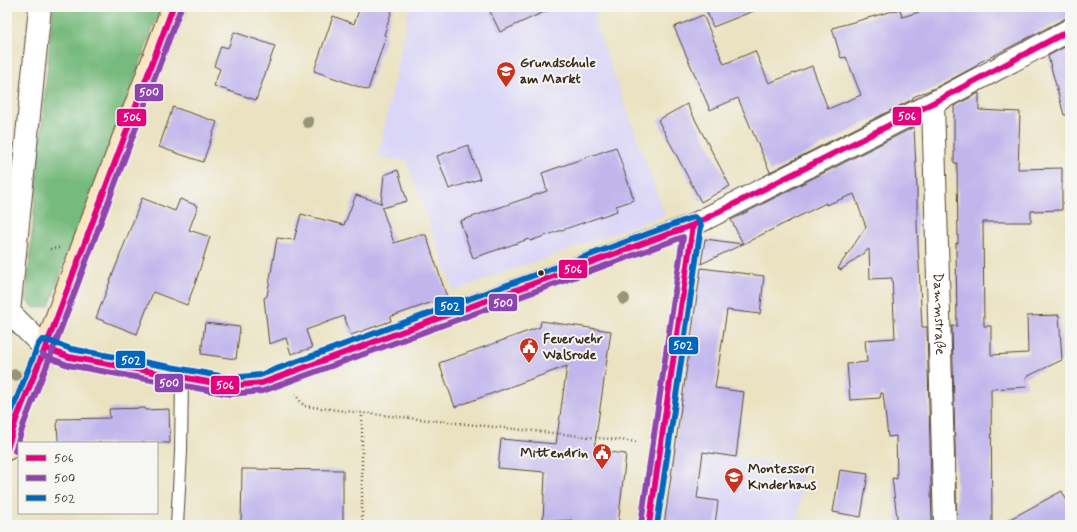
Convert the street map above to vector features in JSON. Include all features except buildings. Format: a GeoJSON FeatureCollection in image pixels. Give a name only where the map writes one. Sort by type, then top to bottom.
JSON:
{"type":"FeatureCollection","features":[{"type":"Feature","properties":{"kind":"street"},"geometry":{"type":"LineString","coordinates":[[40,7],[9,312],[45,348],[69,357],[232,386],[262,383],[693,226],[933,103],[1070,30]]}},
{"type":"Feature","properties":{"kind":"street"},"geometry":{"type":"LineString","coordinates":[[7,449],[174,7]]}},
{"type":"Feature","properties":{"kind":"street","name":"Dammstraße"},"geometry":{"type":"LineString","coordinates":[[933,103],[945,525]]}},
{"type":"Feature","properties":{"kind":"street"},"geometry":{"type":"LineString","coordinates":[[648,525],[693,226]]}},
{"type":"Feature","properties":{"kind":"lane"},"geometry":{"type":"LineString","coordinates":[[177,525],[181,452],[182,377]]}},
{"type":"Feature","properties":{"kind":"path"},"geometry":{"type":"LineString","coordinates":[[282,376],[304,406],[660,444]]}},
{"type":"Feature","properties":{"kind":"path"},"geometry":{"type":"LineString","coordinates":[[362,413],[362,525]]}},
{"type":"Feature","properties":{"kind":"shaded area","name":"Grundschule am Markt"},"geometry":{"type":"Polygon","coordinates":[[[410,7],[601,7],[594,20],[665,215],[454,291],[407,161],[378,157],[410,7]]]}},
{"type":"Feature","properties":{"kind":"shaded area","name":"Montessori Kinderhaus"},"geometry":{"type":"Polygon","coordinates":[[[675,444],[706,449],[715,455],[760,461],[803,464],[798,525],[664,525],[675,444]]]}},
{"type":"Feature","properties":{"kind":"green space"},"geometry":{"type":"Polygon","coordinates":[[[53,7],[161,7],[49,306],[35,308],[26,300],[53,7]]]}},
{"type":"Feature","properties":{"kind":"transit line","name":"506"},"geometry":{"type":"LineString","coordinates":[[7,449],[16,420],[50,336],[173,7]]}},
{"type":"Feature","properties":{"kind":"transit line","name":"500"},"geometry":{"type":"LineString","coordinates":[[15,451],[24,423],[180,10]]}},
{"type":"Feature","properties":{"kind":"transit line","name":"506"},"geometry":{"type":"LineString","coordinates":[[45,348],[69,357],[231,386],[262,383],[693,225],[933,103],[1070,30]]}},
{"type":"Feature","properties":{"kind":"transit line","name":"502"},"geometry":{"type":"LineString","coordinates":[[7,423],[38,345],[42,340],[47,340],[71,349],[231,378],[260,375],[694,217],[699,220],[701,226],[657,525]]}},
{"type":"Feature","properties":{"kind":"transit line","name":"506"},"geometry":{"type":"LineString","coordinates":[[649,525],[693,225]]}},
{"type":"Feature","properties":{"kind":"transit line","name":"500"},"geometry":{"type":"LineString","coordinates":[[42,355],[68,365],[230,394],[263,391],[683,237],[641,524]]}},
{"type":"Feature","properties":{"kind":"place","name":"Grundschule am Markt"},"geometry":{"type":"Point","coordinates":[506,88]}},
{"type":"Feature","properties":{"kind":"place","name":"Feuerwehr Walsrode"},"geometry":{"type":"Point","coordinates":[529,364]}},
{"type":"Feature","properties":{"kind":"place","name":"Mittendrin"},"geometry":{"type":"Point","coordinates":[602,470]}},
{"type":"Feature","properties":{"kind":"place","name":"Montessori Kinderhaus"},"geometry":{"type":"Point","coordinates":[734,494]}}]}
